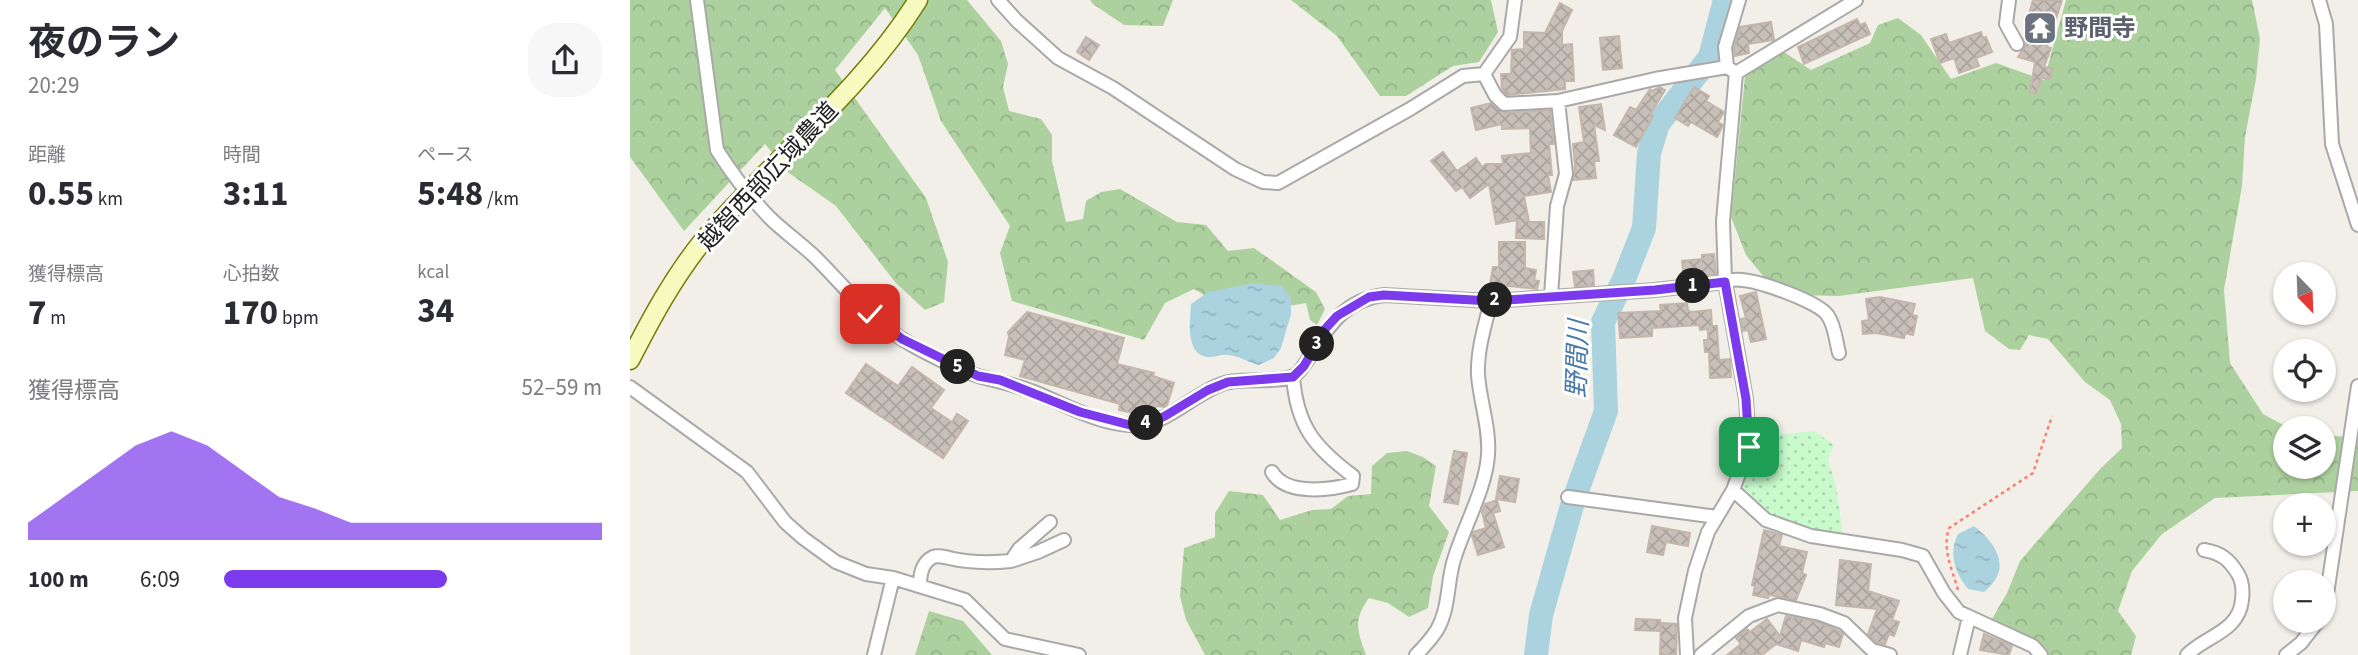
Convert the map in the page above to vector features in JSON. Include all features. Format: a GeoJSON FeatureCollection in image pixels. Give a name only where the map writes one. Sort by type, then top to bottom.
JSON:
{"type":"FeatureCollection","features":[{"type":"Feature","properties":{"kind":"street"},"geometry":{"type":"LineString","coordinates":[[697,0],[717,150],[769,216],[814,256],[870,314],[902,339],[978,376],[1000,380],[1080,412],[1130,425],[1150,423],[1208,390],[1228,382],[1293,377],[1304,366],[1326,328],[1337,316],[1369,297],[1384,295],[1491,301],[1751,281],[1823,309],[1829,316],[1839,353]]}},
{"type":"Feature","properties":{"kind":"street","name":"越智西部広域農道"},"geometry":{"type":"LineString","coordinates":[[630,360],[673,282],[702,243],[838,103],[870,66],[918,0]]}},
{"type":"Feature","properties":{"kind":"street"},"geometry":{"type":"LineString","coordinates":[[998,0],[1058,58],[1113,88],[1235,169],[1263,183],[1278,183],[1463,76],[1484,74],[1510,37],[1515,0]]}},
{"type":"Feature","properties":{"kind":"street"},"geometry":{"type":"LineString","coordinates":[[1687,655],[1685,618],[1695,571],[1708,532],[1733,490],[1749,447],[1746,399],[1725,282],[1723,221],[1732,70],[1725,47],[1739,0]]}},
{"type":"Feature","properties":{"kind":"street"},"geometry":{"type":"LineString","coordinates":[[1484,74],[1495,95],[1504,104],[1558,101],[1655,79],[1732,70],[1856,0]]}},
{"type":"Feature","properties":{"kind":"street"},"geometry":{"type":"LineString","coordinates":[[2009,0],[2006,24],[2017,44]]}},
{"type":"Feature","properties":{"kind":"street"},"geometry":{"type":"LineString","coordinates":[[2319,0],[2326,24],[2332,144],[2358,225]]}},
{"type":"Feature","properties":{"kind":"street"},"geometry":{"type":"LineString","coordinates":[[1551,296],[1556,206],[1566,174],[1558,101]]}},
{"type":"Feature","properties":{"kind":"street"},"geometry":{"type":"LineString","coordinates":[[1416,655],[1436,631],[1447,607],[1454,559],[1474,508],[1488,457],[1486,421],[1478,375],[1481,345],[1491,301]]}},
{"type":"Feature","properties":{"kind":"street"},"geometry":{"type":"LineString","coordinates":[[1272,472],[1276,478],[1305,488],[1319,490],[1352,484],[1353,476],[1325,454],[1309,436],[1300,418],[1293,377]]}},
{"type":"Feature","properties":{"kind":"street"},"geometry":{"type":"LineString","coordinates":[[2331,570],[2358,386]]}},
{"type":"Feature","properties":{"kind":"street"},"geometry":{"type":"LineString","coordinates":[[630,387],[747,472],[785,522],[836,562],[866,574],[893,578],[965,600],[1005,639],[1079,655]]}},
{"type":"Feature","properties":{"kind":"street"},"geometry":{"type":"LineString","coordinates":[[1733,490],[1766,520],[1811,536],[1902,550],[1923,556],[1944,593],[1966,615],[2033,646],[2042,655]]}},
{"type":"Feature","properties":{"kind":"street"},"geometry":{"type":"LineString","coordinates":[[1568,497],[1717,517]]}},
{"type":"Feature","properties":{"kind":"street"},"geometry":{"type":"LineString","coordinates":[[1011,561],[1019,549],[1050,523]]}},
{"type":"Feature","properties":{"kind":"street"},"geometry":{"type":"LineString","coordinates":[[920,586],[920,573],[933,557],[990,563],[1011,561],[1064,540]]}},
{"type":"Feature","properties":{"kind":"street"},"geometry":{"type":"LineString","coordinates":[[2187,655],[2230,625],[2241,609],[2243,591],[2240,578],[2230,561],[2220,553],[2204,550]]}},
{"type":"Feature","properties":{"kind":"street"},"geometry":{"type":"LineString","coordinates":[[874,655],[893,578]]}},
{"type":"Feature","properties":{"kind":"street"},"geometry":{"type":"LineString","coordinates":[[1701,655],[1749,616],[1777,605],[1820,614],[1844,623],[1872,650],[1890,655]]}},
{"type":"Feature","properties":{"kind":"street"},"geometry":{"type":"LineString","coordinates":[[1960,655],[1966,615]]}},
{"type":"Feature","properties":{"kind":"street"},"geometry":{"type":"LineString","coordinates":[[2286,655],[2309,633]]}},
{"type":"Feature","properties":{"kind":"path"},"geometry":{"type":"LineString","coordinates":[[1966,615],[1947,558],[1945,541],[1949,528],[2034,474],[2052,416]]}},
{"type":"Feature","properties":{"kind":"green space"},"geometry":{"type":"Polygon","coordinates":[[[630,0],[967,0],[1001,41],[1008,64],[1003,87],[1009,111],[1041,119],[1052,135],[1052,161],[1066,222],[1083,219],[1086,201],[1101,192],[1120,189],[1177,222],[1206,225],[1228,251],[1254,248],[1316,292],[1325,309],[1317,325],[1310,320],[1306,303],[1277,308],[1221,305],[1194,289],[1165,303],[1144,340],[1012,301],[1000,253],[1010,226],[941,121],[918,55],[885,8],[835,70],[926,198],[948,262],[944,302],[925,310],[895,282],[836,206],[789,173],[765,144],[684,231],[630,157],[630,0]]]}},
{"type":"Feature","properties":{"kind":"green space"},"geometry":{"type":"Polygon","coordinates":[[[1090,0],[1173,0],[1163,26],[1124,25],[1090,0]]]}},
{"type":"Feature","properties":{"kind":"green space"},"geometry":{"type":"Polygon","coordinates":[[[1291,0],[1491,0],[1498,32],[1479,62],[1453,66],[1406,96],[1380,96],[1337,36],[1291,0]]]}},
{"type":"Feature","properties":{"kind":"green space"},"geometry":{"type":"Polygon","coordinates":[[[2066,0],[2252,0],[2260,39],[2245,137],[2242,186],[2224,290],[2230,363],[2263,414],[2273,419],[2273,479],[2336,479],[2336,436],[2358,438],[2358,491],[2273,493],[2273,495],[2215,498],[2162,534],[2132,571],[2118,611],[2136,636],[2131,655],[2049,655],[2039,641],[1992,619],[2007,593],[2020,561],[2101,468],[2122,448],[2121,424],[2110,400],[2085,382],[2048,339],[2029,335],[2020,350],[2009,349],[1985,331],[1973,278],[1839,296],[1792,295],[1764,277],[1746,255],[1731,217],[1745,76],[1784,52],[1811,70],[1870,43],[1878,25],[1898,18],[1921,35],[1951,79],[1996,63],[2044,80],[2066,0]]]}},
{"type":"Feature","properties":{"kind":"green space"},"geometry":{"type":"Polygon","coordinates":[[[1814,431],[1834,445],[1828,460],[1836,485],[1843,535],[1824,535],[1768,518],[1746,496],[1743,484],[1756,452],[1757,437],[1814,431]]]}},
{"type":"Feature","properties":{"kind":"green space"},"geometry":{"type":"Polygon","coordinates":[[[1407,451],[1436,466],[1429,506],[1449,532],[1433,576],[1428,608],[1409,617],[1388,603],[1369,598],[1358,625],[1366,655],[1205,655],[1186,620],[1180,596],[1184,548],[1215,537],[1215,513],[1229,491],[1263,495],[1280,520],[1312,510],[1331,509],[1348,496],[1371,494],[1372,466],[1387,453],[1407,451]]]}},
{"type":"Feature","properties":{"kind":"green space"},"geometry":{"type":"Polygon","coordinates":[[[929,611],[963,621],[992,655],[915,655],[929,611]]]}},
{"type":"Feature","properties":{"kind":"water"},"geometry":{"type":"Polygon","coordinates":[[[1254,283],[1282,286],[1291,298],[1291,314],[1281,348],[1274,358],[1259,365],[1232,356],[1200,355],[1195,350],[1190,335],[1191,304],[1208,292],[1254,283]]]}},
{"type":"Feature","properties":{"kind":"water"},"geometry":{"type":"Polygon","coordinates":[[[1974,526],[1995,549],[2000,566],[1998,575],[1984,592],[1968,589],[1954,563],[1958,534],[1974,526]]]}},
{"type":"Feature","properties":{"kind":"building","name":"野間寺"},"geometry":{"type":"Polygon","coordinates":[[[2033,0],[2062,0],[2047,47],[2051,48],[2044,67],[2052,68],[2050,79],[2041,78],[2036,94],[2030,92],[2035,62],[2018,57],[2026,45],[2024,39],[2032,14],[2029,14],[2033,0]]]}},
{"type":"Feature","properties":{"kind":"building"},"geometry":{"type":"Polygon","coordinates":[[[1560,3],[1572,10],[1562,31],[1562,45],[1572,44],[1574,81],[1565,81],[1565,89],[1507,95],[1502,89],[1501,74],[1511,74],[1512,50],[1524,49],[1524,32],[1545,33],[1560,3]]]}},
{"type":"Feature","properties":{"kind":"building"},"geometry":{"type":"Polygon","coordinates":[[[1857,19],[1860,25],[1865,23],[1870,34],[1804,64],[1798,47],[1857,19]]]}},
{"type":"Feature","properties":{"kind":"building"},"geometry":{"type":"Polygon","coordinates":[[[1771,22],[1774,40],[1748,44],[1749,53],[1735,56],[1734,48],[1740,27],[1771,22]]]}},
{"type":"Feature","properties":{"kind":"building"},"geometry":{"type":"Polygon","coordinates":[[[1981,32],[1992,52],[1976,58],[1979,66],[1959,73],[1954,58],[1940,63],[1931,39],[1946,34],[1949,43],[1981,32]]]}},
{"type":"Feature","properties":{"kind":"building"},"geometry":{"type":"Polygon","coordinates":[[[1619,36],[1622,68],[1603,70],[1600,38],[1619,36]]]}},
{"type":"Feature","properties":{"kind":"building"},"geometry":{"type":"Polygon","coordinates":[[[1086,37],[1099,45],[1089,60],[1077,52],[1086,37]]]}},
{"type":"Feature","properties":{"kind":"building"},"geometry":{"type":"Polygon","coordinates":[[[1660,87],[1665,90],[1636,147],[1614,135],[1630,107],[1636,110],[1650,89],[1652,91],[1660,87]]]}},
{"type":"Feature","properties":{"kind":"building"},"geometry":{"type":"Polygon","coordinates":[[[1694,87],[1709,96],[1706,101],[1724,112],[1718,122],[1723,125],[1717,137],[1691,122],[1688,126],[1675,118],[1694,87]]]}},
{"type":"Feature","properties":{"kind":"building"},"geometry":{"type":"Polygon","coordinates":[[[1491,103],[1504,113],[1550,110],[1554,144],[1549,144],[1552,175],[1548,175],[1551,192],[1524,196],[1529,222],[1544,222],[1544,239],[1516,238],[1517,220],[1496,224],[1489,184],[1470,198],[1462,187],[1456,191],[1431,161],[1443,152],[1457,171],[1476,158],[1482,167],[1486,164],[1503,164],[1502,156],[1531,153],[1530,128],[1502,129],[1502,124],[1476,130],[1471,108],[1491,103]]]}},
{"type":"Feature","properties":{"kind":"building"},"geometry":{"type":"Polygon","coordinates":[[[1601,104],[1605,130],[1594,125],[1599,161],[1594,161],[1596,178],[1573,180],[1573,144],[1584,142],[1579,107],[1601,104]]]}},
{"type":"Feature","properties":{"kind":"building"},"geometry":{"type":"Polygon","coordinates":[[[1499,242],[1525,242],[1525,268],[1536,270],[1534,280],[1539,281],[1537,289],[1490,284],[1493,267],[1499,267],[1499,242]]]}},
{"type":"Feature","properties":{"kind":"building"},"geometry":{"type":"Polygon","coordinates":[[[1714,254],[1716,274],[1684,278],[1682,261],[1702,259],[1702,255],[1714,254]]]}},
{"type":"Feature","properties":{"kind":"building"},"geometry":{"type":"Polygon","coordinates":[[[1593,270],[1594,285],[1575,287],[1573,272],[1593,270]]]}},
{"type":"Feature","properties":{"kind":"building"},"geometry":{"type":"Polygon","coordinates":[[[1756,292],[1766,339],[1751,342],[1748,330],[1743,331],[1741,319],[1746,318],[1740,296],[1756,292]]]}},
{"type":"Feature","properties":{"kind":"building"},"geometry":{"type":"Polygon","coordinates":[[[1880,297],[1915,304],[1912,315],[1917,316],[1913,335],[1905,333],[1904,338],[1876,333],[1863,334],[1862,321],[1869,320],[1866,299],[1880,297]]]}},
{"type":"Feature","properties":{"kind":"building"},"geometry":{"type":"Polygon","coordinates":[[[1687,303],[1691,312],[1711,310],[1712,326],[1717,326],[1719,360],[1730,359],[1731,377],[1710,378],[1709,352],[1705,352],[1704,340],[1708,340],[1708,329],[1700,330],[1699,325],[1652,328],[1652,336],[1620,338],[1618,313],[1661,311],[1660,305],[1687,303]]]}},
{"type":"Feature","properties":{"kind":"building"},"geometry":{"type":"Polygon","coordinates":[[[1027,312],[1124,338],[1117,364],[1154,373],[1153,376],[1174,383],[1167,405],[1157,406],[1150,411],[1143,408],[1142,415],[1119,410],[1120,404],[1020,376],[1025,360],[1005,355],[1008,332],[1027,312]]]}},
{"type":"Feature","properties":{"kind":"building"},"geometry":{"type":"Polygon","coordinates":[[[866,364],[898,386],[912,367],[944,390],[931,408],[952,422],[957,414],[968,421],[943,458],[846,393],[866,364]]]}},
{"type":"Feature","properties":{"kind":"building"},"geometry":{"type":"Polygon","coordinates":[[[1454,451],[1467,453],[1458,504],[1444,502],[1454,451]]]}},
{"type":"Feature","properties":{"kind":"building"},"geometry":{"type":"Polygon","coordinates":[[[1500,476],[1519,479],[1515,502],[1496,499],[1500,476]]]}},
{"type":"Feature","properties":{"kind":"building"},"geometry":{"type":"Polygon","coordinates":[[[1497,500],[1500,511],[1493,513],[1504,547],[1478,555],[1473,532],[1486,528],[1482,512],[1485,504],[1497,500]]]}},
{"type":"Feature","properties":{"kind":"building"},"geometry":{"type":"Polygon","coordinates":[[[1652,526],[1690,533],[1688,546],[1666,542],[1663,555],[1647,552],[1652,526]]]}},
{"type":"Feature","properties":{"kind":"building"},"geometry":{"type":"Polygon","coordinates":[[[1764,530],[1782,535],[1779,546],[1807,552],[1802,573],[1806,575],[1796,600],[1753,595],[1755,586],[1752,585],[1764,530]]]}},
{"type":"Feature","properties":{"kind":"building"},"geometry":{"type":"Polygon","coordinates":[[[1840,560],[1871,564],[1868,591],[1899,601],[1892,620],[1899,622],[1894,636],[1889,634],[1885,644],[1876,642],[1868,634],[1877,609],[1836,605],[1840,560]]]}},
{"type":"Feature","properties":{"kind":"building"},"geometry":{"type":"Polygon","coordinates":[[[1786,616],[1818,622],[1839,631],[1843,634],[1839,647],[1825,643],[1824,647],[1801,640],[1798,651],[1776,644],[1762,655],[1727,655],[1741,644],[1736,638],[1747,629],[1750,632],[1767,619],[1780,636],[1786,616]]]}},
{"type":"Feature","properties":{"kind":"building"},"geometry":{"type":"Polygon","coordinates":[[[1636,619],[1660,620],[1660,631],[1635,630],[1636,619]]]}},
{"type":"Feature","properties":{"kind":"building"},"geometry":{"type":"Polygon","coordinates":[[[1661,623],[1677,624],[1676,655],[1660,655],[1661,623]]]}},
{"type":"Feature","properties":{"kind":"building"},"geometry":{"type":"Polygon","coordinates":[[[1984,634],[2012,646],[2009,655],[1980,650],[1984,634]]]}},
{"type":"Feature","properties":{"kind":"waterway","name":"野間川"},"geometry":{"type":"LineString","coordinates":[[1536,655],[1541,615],[1573,502],[1606,411],[1603,322],[1644,228],[1649,153],[1658,124],[1710,57],[1725,0]]}},
{"type":"Feature","properties":{"kind":"place","name":"野間寺"},"geometry":{"type":"Point","coordinates":[2040,28]}},
{"type":"Feature","properties":{"kind":"route"},"geometry":{"type":"LineString","coordinates":[[870,314],[902,339],[978,376],[1000,380],[1080,412],[1130,425],[1150,423],[1208,390],[1228,382],[1293,377],[1304,366],[1326,328],[1337,316],[1369,297],[1384,295],[1491,301],[1655,290],[1725,282],[1746,399],[1749,447]]}}]}
